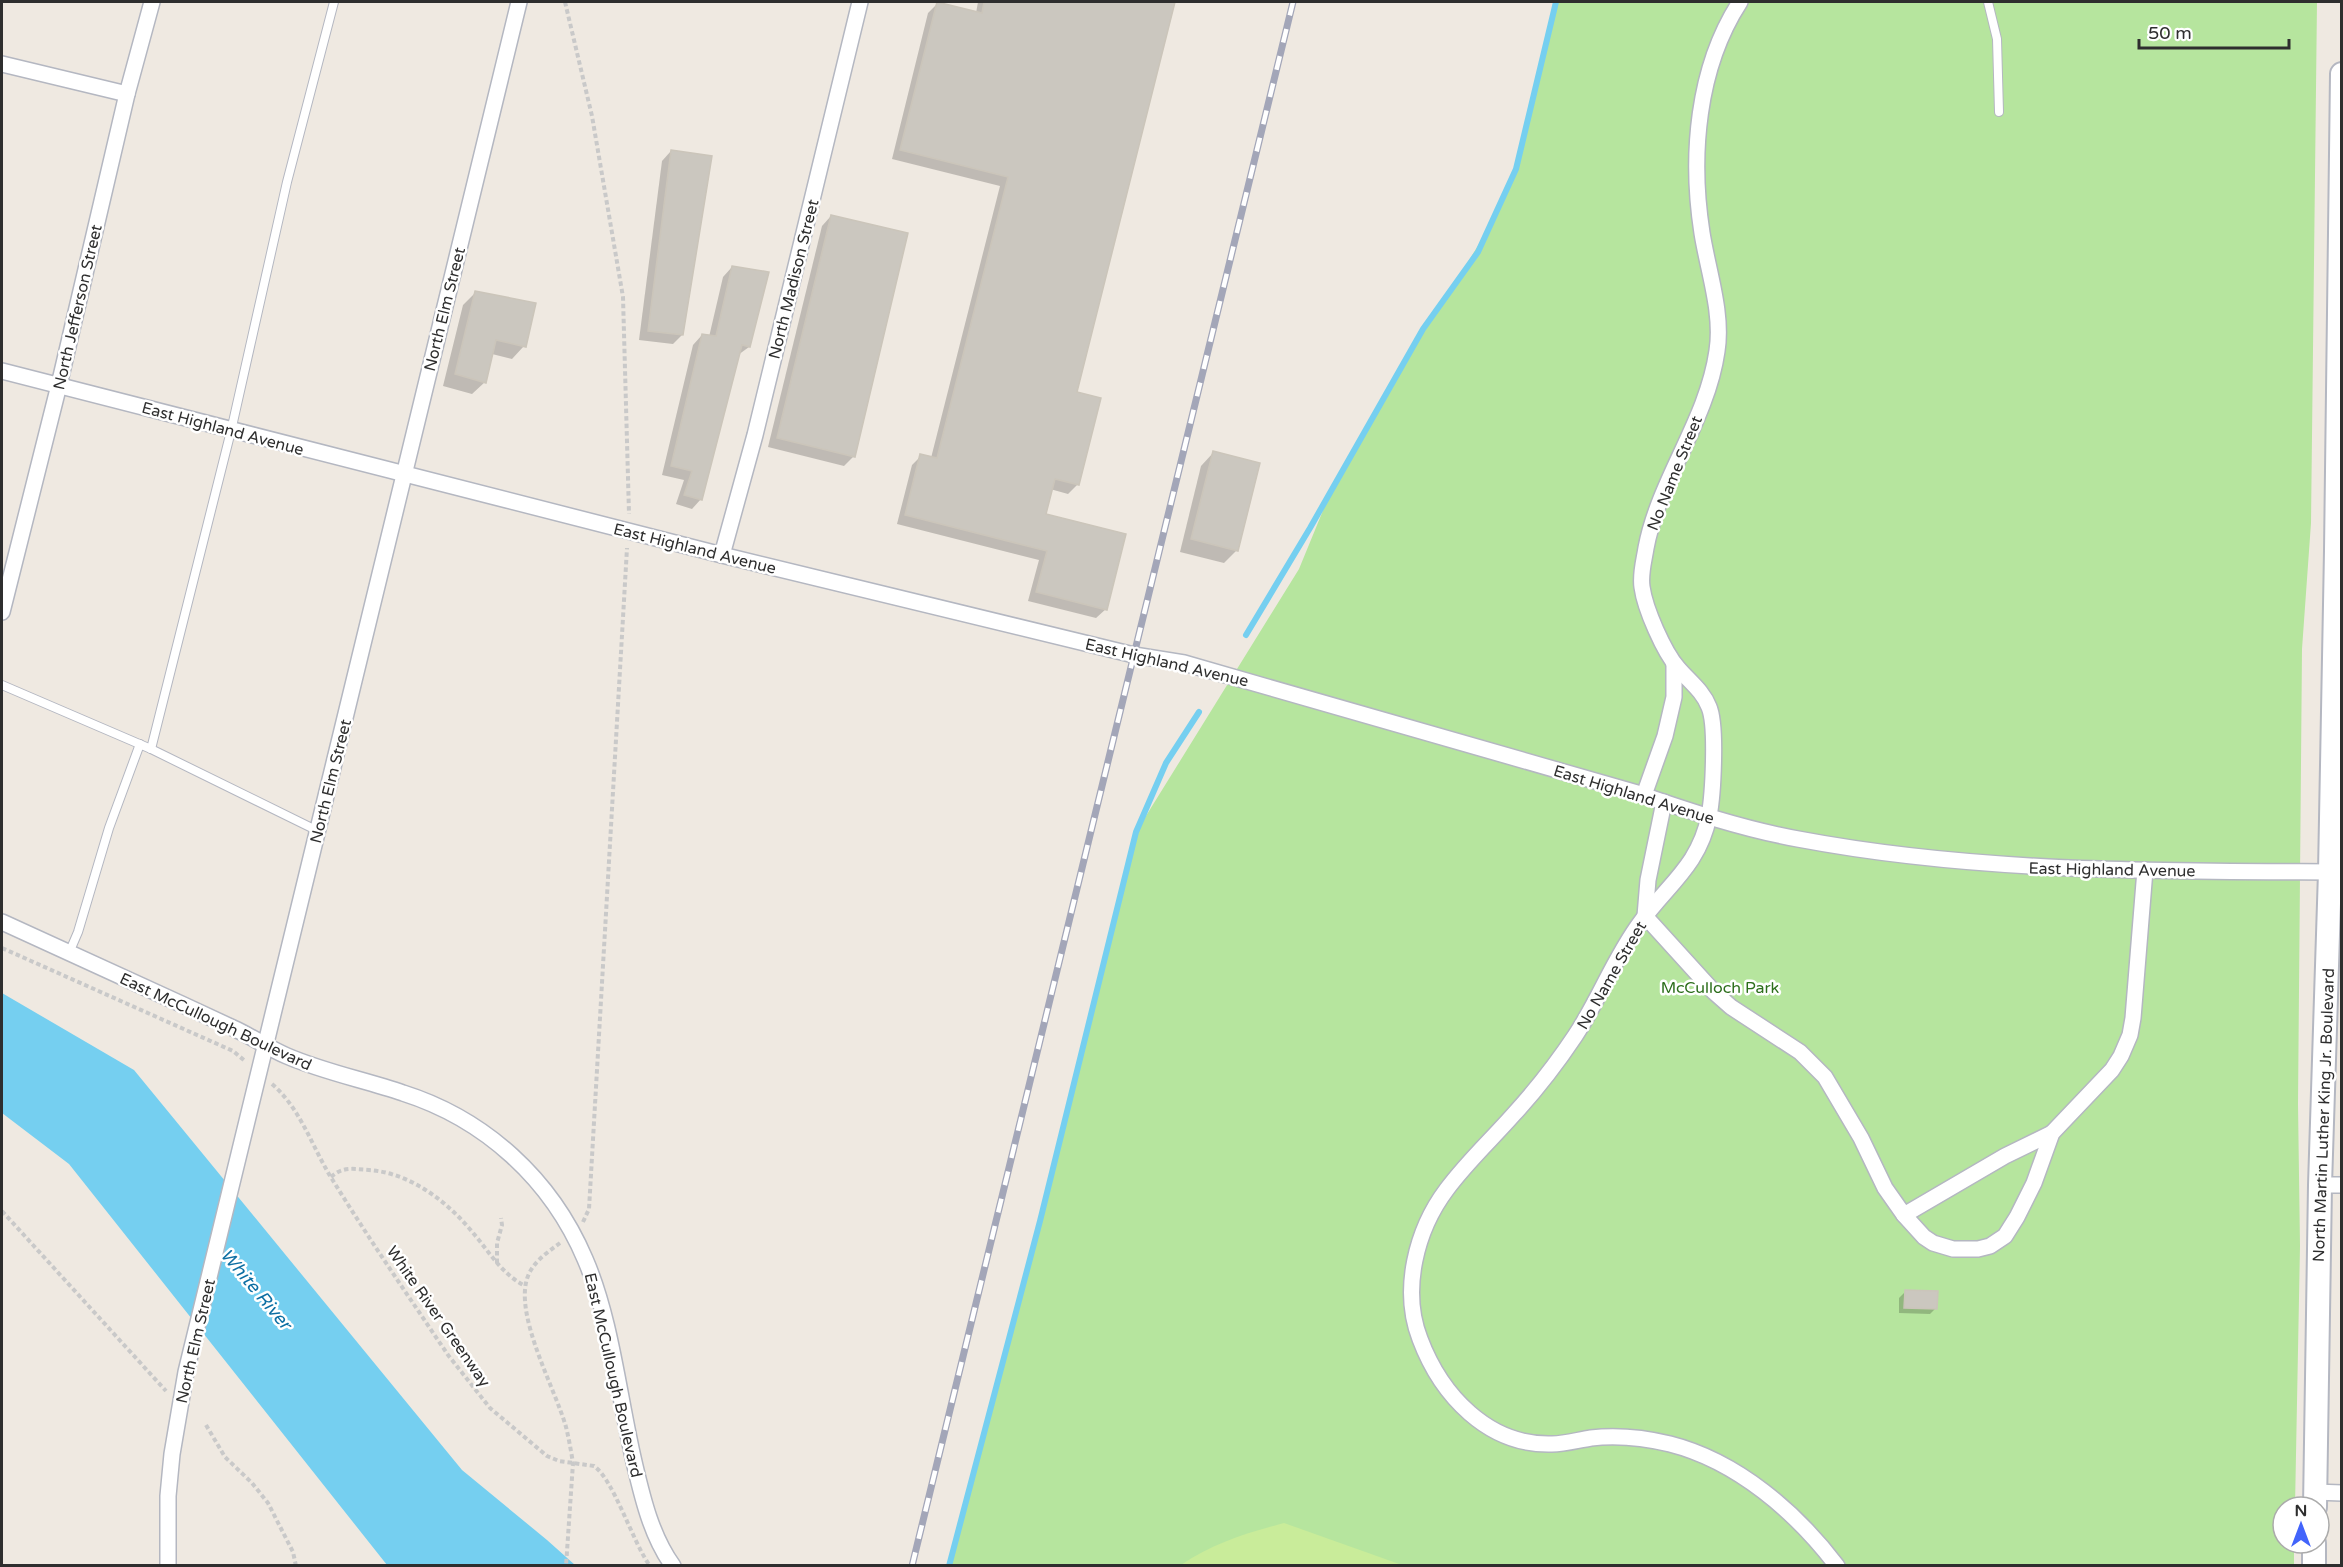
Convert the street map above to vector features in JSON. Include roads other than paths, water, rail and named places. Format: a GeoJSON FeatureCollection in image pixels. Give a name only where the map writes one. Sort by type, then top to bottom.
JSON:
{"type":"FeatureCollection","features":[{"type":"Feature","properties":{"kind":"main road","name":"North Martin Luther King Jr. Boulevard"},"geometry":{"type":"LineString","coordinates":[[2315,1495],[2331,1185],[2336,872],[2342,74]]}},
{"type":"Feature","properties":{"kind":"street","name":"North Jefferson Street"},"geometry":{"type":"LineString","coordinates":[[2,612],[59,385],[127,94],[152,2]]}},
{"type":"Feature","properties":{"kind":"street","name":"North Elm Street"},"geometry":{"type":"LineString","coordinates":[[168,1566],[168,1496],[186,1372],[519,2]]}},
{"type":"Feature","properties":{"kind":"street","name":"North Madison Street"},"geometry":{"type":"LineString","coordinates":[[722,555],[757,424],[860,2]]}},
{"type":"Feature","properties":{"kind":"street","name":"No Name Street"},"geometry":{"type":"LineString","coordinates":[[1740,2],[1730,16],[1717,45],[1698,129],[1697,174],[1701,229],[1718,320],[1717,354],[1710,385],[1650,527],[1641,572],[1642,591],[1654,624],[1674,665],[1706,700],[1711,710],[1713,728],[1709,817],[1694,859],[1628,939],[1578,1032],[1516,1112],[1449,1186],[1436,1204],[1423,1232],[1413,1268],[1411,1290],[1418,1333],[1439,1378],[1472,1416],[1500,1434],[1536,1444],[1558,1444],[1599,1437],[1641,1438],[1672,1444],[1698,1453],[1723,1465],[1776,1502],[1822,1546],[1837,1566]]}},
{"type":"Feature","properties":{"kind":"street"},"geometry":{"type":"LineString","coordinates":[[2,64],[127,94]]}},
{"type":"Feature","properties":{"kind":"street","name":"East Highland Avenue"},"geometry":{"type":"LineString","coordinates":[[2,371],[722,555],[1134,655],[1184,663],[1644,795],[1709,817],[1796,838],[1922,858],[2038,868],[2336,872]]}},
{"type":"Feature","properties":{"kind":"street"},"geometry":{"type":"LineString","coordinates":[[1644,795],[1665,736],[1674,697],[1674,665]]}},
{"type":"Feature","properties":{"kind":"street"},"geometry":{"type":"LineString","coordinates":[[1664,802],[1648,880],[1645,916],[1722,1000],[1800,1052],[1825,1077],[1861,1138],[1885,1188],[1924,1238],[1953,1249],[1978,1250],[2000,1241],[2018,1217],[2034,1183],[2052,1133]]}},
{"type":"Feature","properties":{"kind":"street"},"geometry":{"type":"LineString","coordinates":[[1904,1215],[2005,1156],[2052,1133],[2112,1070],[2130,1035],[2133,1018],[2145,870]]}},
{"type":"Feature","properties":{"kind":"street","name":"East McCullough Boulevard"},"geometry":{"type":"LineString","coordinates":[[2,922],[234,1028],[266,1046],[309,1065],[443,1108],[474,1125],[525,1167],[549,1195],[573,1231],[587,1262],[599,1299],[640,1488],[653,1530],[673,1566]]}},
{"type":"Feature","properties":{"kind":"lane"},"geometry":{"type":"LineString","coordinates":[[150,749],[223,455],[231,431],[287,182],[334,2]]}},
{"type":"Feature","properties":{"kind":"lane"},"geometry":{"type":"LineString","coordinates":[[1988,2],[1997,39],[1999,112]]}},
{"type":"Feature","properties":{"kind":"lane"},"geometry":{"type":"LineString","coordinates":[[2,685],[140,744],[318,831]]}},
{"type":"Feature","properties":{"kind":"lane"},"geometry":{"type":"LineString","coordinates":[[69,953],[78,932],[109,828],[140,744]]}},
{"type":"Feature","properties":{"kind":"water","name":"White River"},"geometry":{"type":"Polygon","coordinates":[[[2,993],[134,1070],[462,1470],[575,1565],[387,1565],[69,1164],[2,1113],[2,993]]]}},
{"type":"Feature","properties":{"kind":"waterway"},"geometry":{"type":"LineString","coordinates":[[1246,635],[1310,528],[1423,329],[1478,252],[1516,169],[1556,2]]}},
{"type":"Feature","properties":{"kind":"waterway"},"geometry":{"type":"LineString","coordinates":[[949,1566],[1040,1221],[1136,832],[1166,763],[1199,712]]}},
{"type":"Feature","properties":{"kind":"railway"},"geometry":{"type":"LineString","coordinates":[[912,1566],[1293,2]]}},
{"type":"Feature","properties":{"kind":"park label","name":"McCulloch Park"},"geometry":{"type":"Point","coordinates":[1720,987]}}]}
